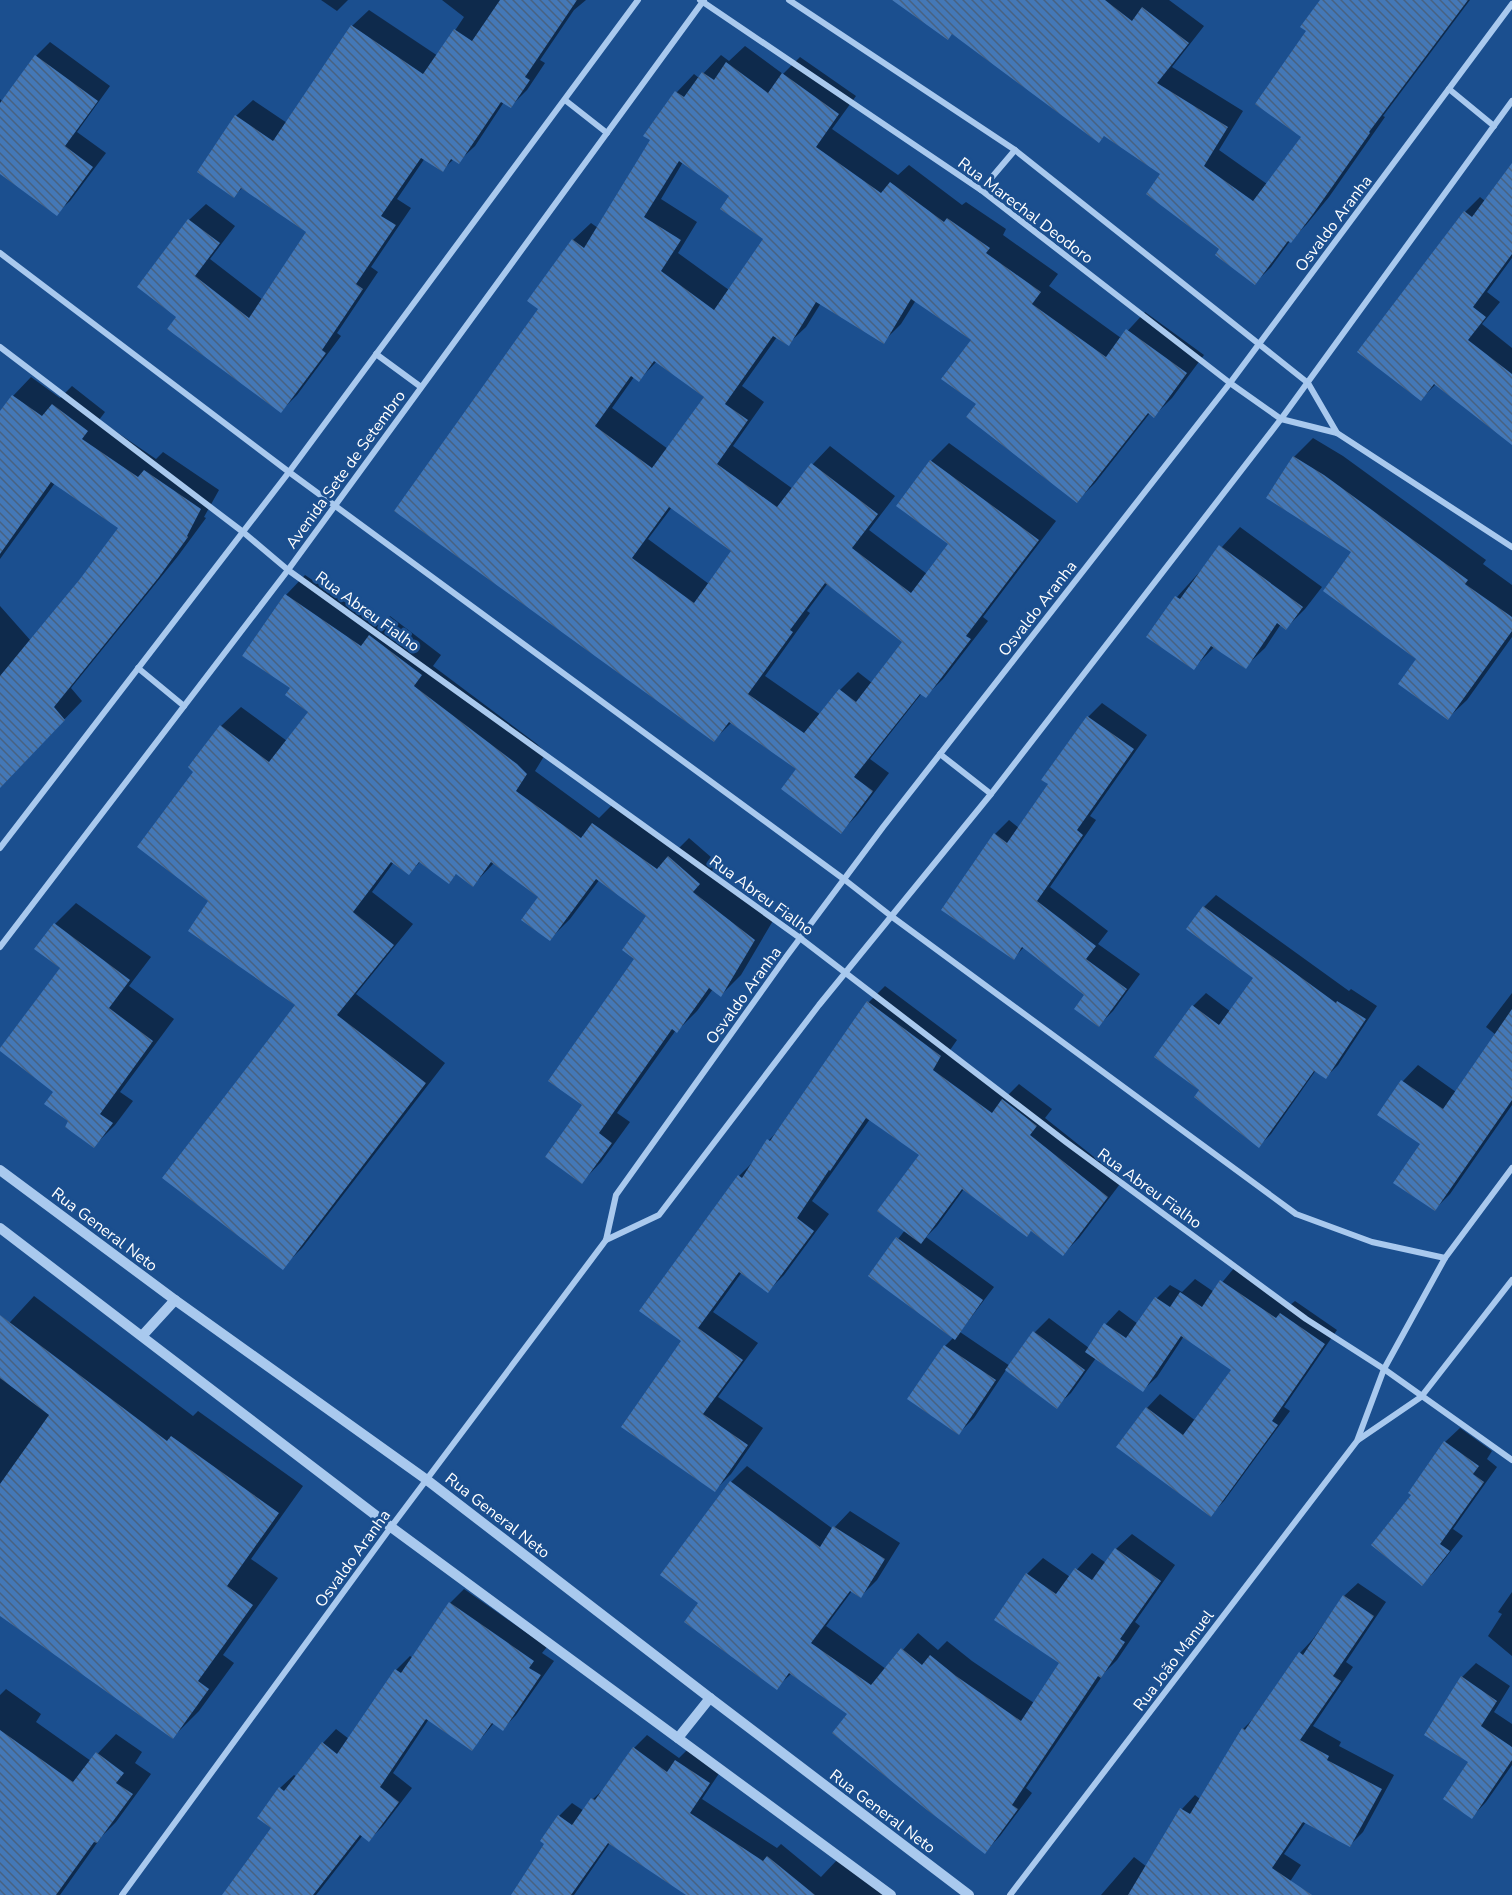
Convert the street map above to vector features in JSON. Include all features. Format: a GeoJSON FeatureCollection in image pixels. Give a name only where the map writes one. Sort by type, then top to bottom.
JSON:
{"type":"FeatureCollection","features":[{"type":"Feature","properties":{"kind":"street"},"geometry":{"type":"LineString","coordinates":[[0,848],[289,472],[638,0]]}},
{"type":"Feature","properties":{"kind":"street","name":"Rua Marechal Deodoro"},"geometry":{"type":"LineString","coordinates":[[789,0],[1015,150],[1308,383],[1337,433]]}},
{"type":"Feature","properties":{"kind":"street","name":"Rua Marechal Deodoro"},"geometry":{"type":"LineString","coordinates":[[702,1],[981,190],[1281,420],[1337,433],[1512,547]]}},
{"type":"Feature","properties":{"kind":"street","name":"Avenida Sete de Setembro"},"geometry":{"type":"LineString","coordinates":[[0,947],[288,570],[702,1]]}},
{"type":"Feature","properties":{"kind":"street","name":"Osvaldo Aranha"},"geometry":{"type":"LineString","coordinates":[[122,1895],[391,1527],[606,1240],[616,1195],[800,938],[940,754],[1230,383],[1512,4]]}},
{"type":"Feature","properties":{"kind":"street"},"geometry":{"type":"LineString","coordinates":[[1449,89],[1494,126]]}},
{"type":"Feature","properties":{"kind":"street"},"geometry":{"type":"LineString","coordinates":[[564,100],[607,133]]}},
{"type":"Feature","properties":{"kind":"street","name":"Osvaldo Aranha"},"geometry":{"type":"LineString","coordinates":[[606,1240],[659,1215],[844,974],[992,794],[1281,420],[1512,101]]}},
{"type":"Feature","properties":{"kind":"street"},"geometry":{"type":"LineString","coordinates":[[981,190],[1015,150]]}},
{"type":"Feature","properties":{"kind":"street"},"geometry":{"type":"LineString","coordinates":[[0,253],[334,506],[1296,1214],[1372,1242],[1445,1258]]}},
{"type":"Feature","properties":{"kind":"street","name":"Rua Abreu Fialho"},"geometry":{"type":"LineString","coordinates":[[0,347],[243,532],[288,570],[800,938],[1066,1142],[1306,1319],[1384,1369],[1512,1460]]}},
{"type":"Feature","properties":{"kind":"street"},"geometry":{"type":"LineString","coordinates":[[376,354],[421,387]]}},
{"type":"Feature","properties":{"kind":"street"},"geometry":{"type":"LineString","coordinates":[[138,668],[184,706]]}},
{"type":"Feature","properties":{"kind":"street"},"geometry":{"type":"LineString","coordinates":[[940,754],[992,794]]}},
{"type":"Feature","properties":{"kind":"street","name":"Rua João Manuel"},"geometry":{"type":"LineString","coordinates":[[1010,1895],[1357,1441],[1384,1369],[1445,1258],[1512,1168]]}},
{"type":"Feature","properties":{"kind":"street","name":"Rua General Neto"},"geometry":{"type":"LineString","coordinates":[[0,1170],[175,1300],[427,1480],[969,1895]]}},
{"type":"Feature","properties":{"kind":"street"},"geometry":{"type":"LineString","coordinates":[[0,1228],[391,1527],[891,1895]]}},
{"type":"Feature","properties":{"kind":"street","name":"Rua João Manuel"},"geometry":{"type":"LineString","coordinates":[[1357,1441],[1421,1397],[1512,1280]]}},
{"type":"Feature","properties":{"kind":"street"},"geometry":{"type":"LineString","coordinates":[[142,1336],[175,1300]]}},
{"type":"Feature","properties":{"kind":"street"},"geometry":{"type":"LineString","coordinates":[[678,1738],[710,1698]]}},
{"type":"Feature","properties":{"kind":"building"},"geometry":{"type":"Polygon","coordinates":[[[500,0],[577,0],[525,77],[530,80],[511,108],[501,102],[459,164],[451,159],[443,172],[421,158],[381,216],[396,225],[356,284],[363,289],[322,350],[326,353],[281,413],[167,329],[176,317],[137,287],[188,219],[220,243],[195,276],[249,318],[306,232],[241,188],[234,198],[197,172],[235,115],[273,141],[351,25],[423,74],[454,29],[472,41],[500,0]]]}},
{"type":"Feature","properties":{"kind":"building"},"geometry":{"type":"Polygon","coordinates":[[[892,0],[1105,0],[1132,21],[1142,7],[1189,43],[1157,83],[1228,127],[1204,166],[1253,201],[1301,137],[1255,104],[1306,31],[1300,27],[1320,0],[1468,0],[1369,132],[1313,214],[1291,243],[1288,241],[1255,285],[1215,255],[1219,249],[1146,194],[1160,174],[1104,136],[1099,143],[952,34],[948,40],[892,0]]]}},
{"type":"Feature","properties":{"kind":"building"},"geometry":{"type":"Polygon","coordinates":[[[35,55],[98,101],[65,146],[93,167],[57,216],[0,174],[0,103],[35,55]]]}},
{"type":"Feature","properties":{"kind":"building"},"geometry":{"type":"Polygon","coordinates":[[[726,62],[768,93],[782,73],[839,114],[816,147],[881,193],[890,182],[944,222],[947,218],[990,248],[986,253],[1041,292],[1032,304],[1106,357],[1126,329],[1187,373],[1154,418],[1148,413],[1077,503],[966,417],[976,404],[941,379],[971,340],[911,299],[884,344],[816,302],[789,346],[773,336],[725,404],[748,420],[717,464],[777,507],[811,463],[878,514],[852,548],[911,593],[948,544],[896,506],[930,460],[1039,540],[966,636],[971,639],[926,698],[920,694],[854,777],[873,791],[841,834],[781,789],[796,769],[729,722],[714,742],[394,511],[538,309],[527,301],[572,239],[584,248],[650,140],[643,136],[675,91],[684,97],[702,72],[714,80],[726,62]],[[679,161],[644,217],[681,240],[661,271],[714,310],[763,239],[720,209],[729,196],[679,161]],[[654,361],[639,382],[631,376],[595,426],[652,468],[704,397],[654,361]],[[669,507],[632,558],[694,603],[731,551],[669,507]],[[825,583],[790,630],[793,632],[748,694],[804,733],[839,689],[856,702],[902,642],[825,583]]]}},
{"type":"Feature","properties":{"kind":"building"},"geometry":{"type":"Polygon","coordinates":[[[1512,163],[1512,254],[1473,307],[1486,317],[1468,340],[1512,374],[1512,445],[1434,384],[1421,401],[1357,352],[1464,211],[1472,217],[1512,163]]]}},
{"type":"Feature","properties":{"kind":"building"},"geometry":{"type":"Polygon","coordinates":[[[12,395],[42,416],[52,404],[88,431],[82,439],[138,477],[144,470],[201,509],[188,537],[159,577],[54,707],[65,720],[0,788],[0,676],[80,579],[118,528],[51,482],[0,554],[0,411],[12,395]]]}},
{"type":"Feature","properties":{"kind":"building"},"geometry":{"type":"Polygon","coordinates":[[[1293,456],[1324,475],[1468,580],[1465,584],[1512,617],[1512,631],[1448,720],[1398,684],[1416,659],[1323,591],[1351,552],[1266,498],[1293,456]]]}},
{"type":"Feature","properties":{"kind":"building"},"geometry":{"type":"Polygon","coordinates":[[[1219,545],[1303,607],[1286,630],[1277,623],[1246,669],[1211,646],[1194,670],[1146,637],[1175,596],[1180,599],[1219,545]]]}},
{"type":"Feature","properties":{"kind":"building"},"geometry":{"type":"Polygon","coordinates":[[[285,594],[361,646],[369,635],[422,675],[414,686],[527,774],[516,791],[581,838],[592,823],[657,869],[668,856],[700,884],[693,892],[755,940],[721,997],[709,988],[677,1033],[672,1029],[599,1133],[612,1143],[582,1184],[545,1157],[582,1105],[548,1081],[634,959],[622,950],[646,916],[596,879],[550,941],[521,920],[538,897],[491,862],[473,887],[456,874],[449,884],[419,862],[409,875],[391,862],[353,912],[394,945],[337,1015],[426,1083],[283,1270],[162,1178],[295,1005],[188,931],[208,901],[137,847],[193,772],[188,767],[220,725],[269,762],[308,712],[285,695],[290,688],[242,656],[285,594]]]}},
{"type":"Feature","properties":{"kind":"building"},"geometry":{"type":"Polygon","coordinates":[[[1087,716],[1134,749],[1077,830],[1083,835],[1037,901],[1096,946],[1086,959],[1127,989],[1099,1027],[1074,1009],[1084,995],[1022,947],[1014,960],[941,910],[994,833],[1007,843],[1048,784],[1041,780],[1087,716]]]}},
{"type":"Feature","properties":{"kind":"building"},"geometry":{"type":"Polygon","coordinates":[[[1203,906],[1336,1003],[1337,1001],[1366,1019],[1326,1079],[1314,1071],[1259,1148],[1194,1097],[1199,1090],[1154,1057],[1192,1005],[1219,1025],[1253,978],[1186,929],[1203,906]]]}},
{"type":"Feature","properties":{"kind":"building"},"geometry":{"type":"Polygon","coordinates":[[[54,923],[130,980],[109,1008],[153,1041],[100,1114],[113,1123],[94,1148],[65,1127],[68,1121],[44,1104],[53,1092],[0,1051],[60,968],[34,949],[54,923]]]}},
{"type":"Feature","properties":{"kind":"building"},"geometry":{"type":"Polygon","coordinates":[[[867,1001],[941,1056],[933,1070],[992,1113],[1002,1099],[1037,1126],[1030,1135],[1108,1197],[1063,1256],[1031,1231],[1027,1237],[962,1189],[921,1244],[877,1211],[919,1155],[866,1118],[797,1218],[814,1231],[768,1293],[739,1272],[698,1328],[743,1360],[703,1414],[748,1445],[715,1492],[621,1427],[681,1341],[639,1311],[738,1175],[742,1178],[767,1139],[770,1141],[867,1001]]]}},
{"type":"Feature","properties":{"kind":"building"},"geometry":{"type":"Polygon","coordinates":[[[1512,1009],[1512,1100],[1435,1211],[1393,1183],[1420,1144],[1377,1115],[1401,1080],[1443,1109],[1512,1009]]]}},
{"type":"Feature","properties":{"kind":"building"},"geometry":{"type":"Polygon","coordinates":[[[896,1237],[983,1300],[955,1340],[868,1276],[896,1237]]]}},
{"type":"Feature","properties":{"kind":"building"},"geometry":{"type":"Polygon","coordinates":[[[1220,1280],[1276,1318],[1280,1313],[1325,1344],[1272,1421],[1278,1425],[1211,1517],[1116,1447],[1146,1407],[1183,1435],[1231,1370],[1181,1336],[1143,1392],[1085,1352],[1104,1323],[1126,1338],[1155,1297],[1170,1307],[1180,1292],[1202,1307],[1220,1280]]]}},
{"type":"Feature","properties":{"kind":"building"},"geometry":{"type":"Polygon","coordinates":[[[0,1315],[167,1441],[171,1436],[279,1513],[227,1586],[253,1605],[198,1681],[209,1689],[173,1739],[0,1616],[0,1484],[49,1415],[0,1378],[0,1315]]]}},
{"type":"Feature","properties":{"kind":"building"},"geometry":{"type":"Polygon","coordinates":[[[1033,1331],[1085,1370],[1057,1409],[1005,1370],[1033,1331]]]}},
{"type":"Feature","properties":{"kind":"building"},"geometry":{"type":"Polygon","coordinates":[[[944,1345],[996,1380],[959,1435],[907,1399],[944,1345]]]}},
{"type":"Feature","properties":{"kind":"building"},"geometry":{"type":"Polygon","coordinates":[[[1444,1441],[1479,1466],[1473,1474],[1484,1482],[1440,1544],[1450,1551],[1422,1586],[1371,1545],[1411,1495],[1408,1493],[1444,1441]]]}},
{"type":"Feature","properties":{"kind":"building"},"geometry":{"type":"Polygon","coordinates":[[[730,1481],[820,1547],[833,1526],[885,1559],[861,1598],[850,1591],[811,1643],[871,1685],[901,1648],[922,1665],[930,1655],[1021,1721],[1059,1663],[994,1620],[1026,1573],[1056,1594],[1075,1568],[1092,1580],[1115,1548],[1161,1581],[1120,1639],[1125,1642],[1101,1678],[1098,1676],[1012,1805],[1018,1809],[985,1854],[832,1733],[847,1714],[789,1673],[777,1690],[684,1622],[698,1603],[660,1575],[730,1481]]]}},
{"type":"Feature","properties":{"kind":"building"},"geometry":{"type":"Polygon","coordinates":[[[1343,1595],[1374,1616],[1333,1676],[1341,1681],[1300,1740],[1329,1756],[1327,1760],[1382,1789],[1350,1847],[1303,1822],[1272,1868],[1312,1895],[1128,1895],[1180,1808],[1190,1814],[1242,1728],[1245,1730],[1299,1652],[1303,1655],[1343,1595]]]}},
{"type":"Feature","properties":{"kind":"building"},"geometry":{"type":"Polygon","coordinates":[[[449,1602],[534,1661],[529,1668],[541,1675],[503,1731],[492,1723],[472,1751],[426,1719],[380,1787],[399,1802],[369,1842],[360,1835],[313,1895],[222,1895],[271,1828],[257,1818],[279,1787],[284,1791],[322,1742],[337,1754],[395,1669],[401,1673],[449,1602]]]}},
{"type":"Feature","properties":{"kind":"building"},"geometry":{"type":"Polygon","coordinates":[[[1461,1676],[1497,1701],[1481,1726],[1512,1747],[1512,1760],[1472,1819],[1443,1799],[1468,1762],[1424,1735],[1461,1676]]]}},
{"type":"Feature","properties":{"kind":"building"},"geometry":{"type":"Polygon","coordinates":[[[0,1730],[73,1782],[96,1752],[124,1773],[116,1783],[133,1794],[97,1843],[94,1842],[56,1895],[0,1895],[0,1730]]]}},
{"type":"Feature","properties":{"kind":"building"},"geometry":{"type":"Polygon","coordinates":[[[633,1747],[667,1772],[675,1760],[710,1783],[690,1813],[763,1861],[767,1856],[815,1895],[686,1895],[608,1843],[571,1895],[511,1895],[544,1844],[540,1841],[558,1815],[572,1825],[591,1798],[595,1800],[633,1747]]]}}]}
